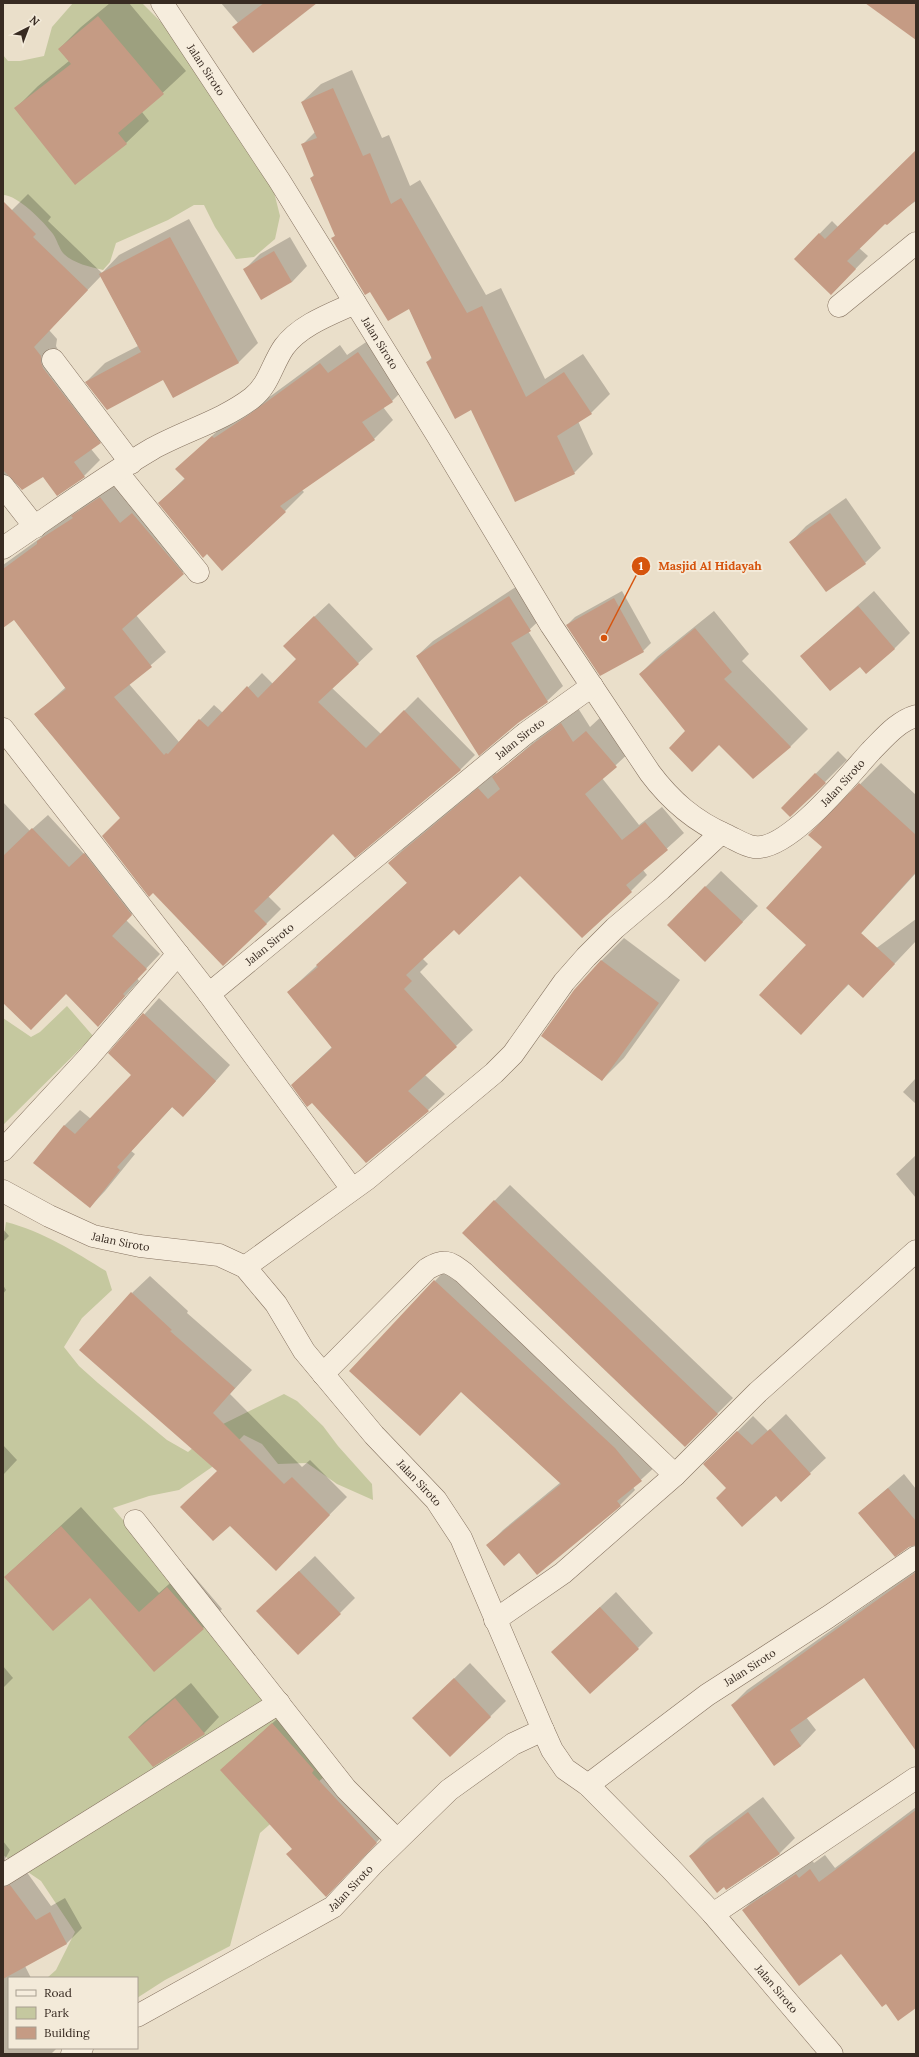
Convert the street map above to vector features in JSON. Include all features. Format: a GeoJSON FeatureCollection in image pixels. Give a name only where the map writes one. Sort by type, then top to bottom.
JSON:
{"type":"FeatureCollection","features":[{"type":"Feature","properties":{"kind":"street","name":"Jalan Siroto"},"geometry":{"type":"LineString","coordinates":[[162,3],[279,180],[438,435],[552,625],[661,788],[683,811],[721,833],[754,847],[772,844],[791,834],[814,812],[889,732],[911,717],[916,716]]}},
{"type":"Feature","properties":{"kind":"street"},"geometry":{"type":"LineString","coordinates":[[839,306],[916,243]]}},
{"type":"Feature","properties":{"kind":"street"},"geometry":{"type":"LineString","coordinates":[[3,548],[153,449],[195,430],[252,398],[262,388],[277,358],[292,338],[304,328],[355,302]]}},
{"type":"Feature","properties":{"kind":"street"},"geometry":{"type":"LineString","coordinates":[[53,360],[124,467],[198,572]]}},
{"type":"Feature","properties":{"kind":"street"},"geometry":{"type":"LineString","coordinates":[[3,486],[35,526]]}},
{"type":"Feature","properties":{"kind":"street","name":"Jalan Siroto"},"geometry":{"type":"LineString","coordinates":[[208,994],[526,733],[592,686]]}},
{"type":"Feature","properties":{"kind":"street"},"geometry":{"type":"LineString","coordinates":[[3,729],[178,954],[352,1189]]}},
{"type":"Feature","properties":{"kind":"street"},"geometry":{"type":"LineString","coordinates":[[245,1267],[390,1161],[494,1073],[513,1054],[564,982],[586,957],[615,928],[661,889],[721,833]]}},
{"type":"Feature","properties":{"kind":"street"},"geometry":{"type":"LineString","coordinates":[[3,1150],[87,1059],[178,954]]}},
{"type":"Feature","properties":{"kind":"street","name":"Jalan Siroto"},"geometry":{"type":"LineString","coordinates":[[3,1191],[49,1216],[93,1236],[140,1246],[219,1255],[245,1267],[276,1304],[296,1339],[323,1374],[374,1435],[436,1500],[461,1538],[552,1750],[565,1769],[588,1785],[670,1868],[713,1914],[832,2054]]}},
{"type":"Feature","properties":{"kind":"street"},"geometry":{"type":"LineString","coordinates":[[495,1620],[563,1573],[675,1475],[758,1392],[916,1251]]}},
{"type":"Feature","properties":{"kind":"street"},"geometry":{"type":"LineString","coordinates":[[323,1374],[427,1269],[440,1262],[451,1263],[464,1273],[675,1475]]}},
{"type":"Feature","properties":{"kind":"street"},"geometry":{"type":"LineString","coordinates":[[135,1521],[346,1789],[397,1840]]}},
{"type":"Feature","properties":{"kind":"street","name":"Jalan Siroto"},"geometry":{"type":"LineString","coordinates":[[588,1785],[707,1695],[828,1617],[916,1557]]}},
{"type":"Feature","properties":{"kind":"street"},"geometry":{"type":"LineString","coordinates":[[3,1875],[279,1703]]}},
{"type":"Feature","properties":{"kind":"street","name":"Jalan Siroto"},"geometry":{"type":"LineString","coordinates":[[138,2015],[333,1907],[397,1840],[449,1790],[513,1744],[543,1730]]}},
{"type":"Feature","properties":{"kind":"street"},"geometry":{"type":"LineString","coordinates":[[713,1914],[916,1778]]}},
{"type":"Feature","properties":{"kind":"green space"},"geometry":{"type":"Polygon","coordinates":[[[73,3],[142,3],[175,36],[272,184],[280,216],[275,239],[254,257],[236,259],[215,227],[204,205],[194,205],[168,220],[116,243],[110,262],[103,270],[98,269],[71,259],[63,253],[53,234],[37,216],[16,199],[3,195],[3,55],[8,61],[20,61],[44,56],[52,27],[73,3]]]}},
{"type":"Feature","properties":{"kind":"green space"},"geometry":{"type":"Polygon","coordinates":[[[67,1006],[93,1036],[3,1125],[3,1018],[31,1037],[40,1032],[67,1006]]]}},
{"type":"Feature","properties":{"kind":"green space"},"geometry":{"type":"Polygon","coordinates":[[[6,1222],[45,1236],[106,1271],[112,1290],[82,1318],[64,1347],[79,1366],[167,1440],[188,1452],[217,1427],[284,1394],[297,1401],[323,1426],[338,1446],[372,1484],[373,1500],[337,1484],[307,1463],[278,1464],[262,1444],[244,1435],[212,1467],[179,1490],[149,1496],[113,1508],[164,1569],[326,1775],[260,1833],[230,1946],[165,1980],[138,1997],[138,1977],[48,1977],[56,1970],[75,1932],[41,1881],[3,1855],[3,1242],[6,1222]]]}},
{"type":"Feature","properties":{"kind":"building"},"geometry":{"type":"Polygon","coordinates":[[[264,3],[317,3],[253,53],[232,27],[264,3]]]}},
{"type":"Feature","properties":{"kind":"building"},"geometry":{"type":"Polygon","coordinates":[[[865,3],[916,3],[916,40],[865,3]]]}},
{"type":"Feature","properties":{"kind":"building"},"geometry":{"type":"Polygon","coordinates":[[[98,16],[164,94],[118,133],[127,144],[75,185],[14,108],[71,64],[58,49],[98,16]]]}},
{"type":"Feature","properties":{"kind":"building"},"geometry":{"type":"Polygon","coordinates":[[[333,88],[363,156],[370,153],[391,204],[401,198],[467,313],[482,306],[526,397],[564,372],[592,414],[557,436],[575,474],[515,502],[471,410],[455,419],[426,362],[432,359],[409,309],[388,321],[370,292],[365,295],[331,238],[335,236],[310,178],[314,176],[301,144],[317,138],[301,102],[333,88]]]}},
{"type":"Feature","properties":{"kind":"building"},"geometry":{"type":"Polygon","coordinates":[[[916,150],[916,200],[887,225],[885,224],[847,261],[856,269],[831,295],[794,259],[819,233],[825,239],[916,150]]]}},
{"type":"Feature","properties":{"kind":"building"},"geometry":{"type":"Polygon","coordinates":[[[3,201],[36,234],[33,237],[88,290],[34,347],[41,356],[43,368],[101,443],[74,462],[85,477],[57,496],[43,477],[22,490],[3,470],[3,201]]]}},
{"type":"Feature","properties":{"kind":"building"},"geometry":{"type":"Polygon","coordinates":[[[170,237],[239,363],[173,398],[163,380],[107,410],[85,382],[141,352],[99,274],[170,237]]]}},
{"type":"Feature","properties":{"kind":"building"},"geometry":{"type":"Polygon","coordinates":[[[274,251],[292,282],[261,300],[243,269],[274,251]]]}},
{"type":"Feature","properties":{"kind":"building"},"geometry":{"type":"Polygon","coordinates":[[[358,352],[393,402],[362,422],[375,440],[280,506],[286,512],[222,571],[207,554],[203,558],[158,503],[185,479],[175,469],[212,436],[214,438],[247,416],[320,363],[328,373],[358,352]]]}},
{"type":"Feature","properties":{"kind":"building"},"geometry":{"type":"Polygon","coordinates":[[[100,497],[120,523],[132,513],[184,574],[122,629],[152,667],[114,697],[164,755],[166,753],[168,754],[199,719],[208,727],[247,686],[258,698],[296,659],[283,646],[314,616],[359,664],[318,702],[366,748],[404,710],[461,770],[355,858],[333,834],[254,911],[267,924],[223,966],[153,893],[149,897],[102,836],[120,818],[34,714],[66,689],[14,620],[3,628],[3,569],[37,544],[37,541],[73,518],[71,516],[100,497]]]}},
{"type":"Feature","properties":{"kind":"building"},"geometry":{"type":"Polygon","coordinates":[[[830,513],[866,564],[826,592],[789,542],[830,513]]]}},
{"type":"Feature","properties":{"kind":"building"},"geometry":{"type":"Polygon","coordinates":[[[509,596],[531,631],[511,643],[548,702],[518,723],[479,756],[416,656],[509,596]]]}},
{"type":"Feature","properties":{"kind":"building"},"geometry":{"type":"Polygon","coordinates":[[[614,598],[644,652],[600,676],[566,625],[614,598]]]}},
{"type":"Feature","properties":{"kind":"building"},"geometry":{"type":"Polygon","coordinates":[[[858,606],[895,649],[866,674],[860,667],[830,691],[800,656],[858,606]]]}},
{"type":"Feature","properties":{"kind":"building"},"geometry":{"type":"Polygon","coordinates":[[[695,628],[732,672],[724,679],[791,747],[753,779],[719,745],[692,772],[669,748],[685,731],[639,674],[695,628]]]}},
{"type":"Feature","properties":{"kind":"building"},"geometry":{"type":"Polygon","coordinates":[[[561,723],[573,742],[586,731],[617,767],[585,794],[622,840],[645,822],[668,850],[626,885],[632,892],[582,938],[520,876],[459,935],[454,930],[406,975],[412,981],[404,989],[457,1047],[408,1091],[429,1111],[366,1163],[312,1103],[307,1107],[291,1085],[332,1048],[287,992],[318,967],[316,965],[407,883],[388,863],[478,788],[488,799],[500,789],[492,777],[561,723]]]}},
{"type":"Feature","properties":{"kind":"building"},"geometry":{"type":"Polygon","coordinates":[[[815,773],[826,783],[790,817],[781,808],[815,773]]]}},
{"type":"Feature","properties":{"kind":"building"},"geometry":{"type":"Polygon","coordinates":[[[859,783],[916,835],[916,872],[861,933],[895,964],[863,998],[848,984],[801,1035],[759,995],[806,945],[766,908],[822,847],[808,835],[859,783]]]}},
{"type":"Feature","properties":{"kind":"building"},"geometry":{"type":"Polygon","coordinates":[[[32,828],[69,867],[84,853],[132,915],[112,936],[147,969],[123,994],[125,996],[98,1027],[66,994],[31,1030],[3,1003],[3,856],[32,828]]]}},
{"type":"Feature","properties":{"kind":"building"},"geometry":{"type":"Polygon","coordinates":[[[705,886],[743,922],[705,962],[667,925],[705,886]]]}},
{"type":"Feature","properties":{"kind":"building"},"geometry":{"type":"Polygon","coordinates":[[[601,960],[659,1003],[602,1081],[541,1036],[574,990],[601,960]]]}},
{"type":"Feature","properties":{"kind":"building"},"geometry":{"type":"Polygon","coordinates":[[[143,1013],[216,1081],[183,1117],[172,1107],[117,1167],[120,1170],[90,1208],[33,1163],[64,1125],[75,1134],[131,1075],[108,1053],[143,1013]]]}},
{"type":"Feature","properties":{"kind":"building"},"geometry":{"type":"Polygon","coordinates":[[[494,1200],[718,1414],[685,1447],[462,1233],[494,1200]]]}},
{"type":"Feature","properties":{"kind":"building"},"geometry":{"type":"Polygon","coordinates":[[[434,1280],[615,1448],[642,1481],[617,1501],[621,1506],[537,1575],[519,1553],[504,1566],[486,1545],[561,1484],[461,1392],[420,1436],[349,1371],[434,1280]]]}},
{"type":"Feature","properties":{"kind":"building"},"geometry":{"type":"Polygon","coordinates":[[[131,1292],[172,1330],[170,1331],[235,1388],[213,1413],[284,1484],[292,1477],[330,1515],[276,1571],[230,1526],[213,1541],[180,1507],[217,1471],[79,1350],[131,1292]]]}},
{"type":"Feature","properties":{"kind":"building"},"geometry":{"type":"Polygon","coordinates":[[[770,1429],[811,1474],[781,1502],[776,1496],[742,1527],[716,1498],[726,1488],[703,1464],[737,1431],[752,1445],[770,1429]]]}},
{"type":"Feature","properties":{"kind":"building"},"geometry":{"type":"Polygon","coordinates":[[[888,1488],[916,1521],[916,1545],[909,1547],[895,1557],[858,1513],[888,1488]]]}},
{"type":"Feature","properties":{"kind":"building"},"geometry":{"type":"Polygon","coordinates":[[[61,1526],[139,1612],[167,1587],[204,1629],[154,1672],[90,1598],[53,1631],[4,1577],[61,1526]]]}},
{"type":"Feature","properties":{"kind":"building"},"geometry":{"type":"Polygon","coordinates":[[[299,1571],[341,1614],[298,1655],[256,1611],[299,1571]]]}},
{"type":"Feature","properties":{"kind":"building"},"geometry":{"type":"Polygon","coordinates":[[[916,1572],[916,1751],[864,1678],[790,1730],[801,1746],[774,1766],[731,1705],[916,1572]]]}},
{"type":"Feature","properties":{"kind":"building"},"geometry":{"type":"Polygon","coordinates":[[[600,1607],[639,1649],[590,1694],[551,1652],[600,1607]]]}},
{"type":"Feature","properties":{"kind":"building"},"geometry":{"type":"Polygon","coordinates":[[[454,1678],[491,1717],[450,1757],[412,1718],[454,1678]]]}},
{"type":"Feature","properties":{"kind":"building"},"geometry":{"type":"Polygon","coordinates":[[[175,1698],[205,1734],[153,1767],[128,1737],[175,1698]]]}},
{"type":"Feature","properties":{"kind":"building"},"geometry":{"type":"Polygon","coordinates":[[[272,1723],[314,1770],[312,1773],[377,1843],[326,1897],[286,1854],[292,1849],[220,1770],[272,1723]]]}},
{"type":"Feature","properties":{"kind":"building"},"geometry":{"type":"Polygon","coordinates":[[[916,1810],[916,2008],[898,2021],[886,2004],[882,2007],[841,1954],[799,1986],[742,1910],[796,1874],[799,1878],[810,1869],[819,1882],[916,1810]]]}},
{"type":"Feature","properties":{"kind":"building"},"geometry":{"type":"Polygon","coordinates":[[[748,1812],[780,1854],[726,1890],[724,1887],[717,1893],[689,1856],[748,1812]]]}},
{"type":"Feature","properties":{"kind":"building"},"geometry":{"type":"Polygon","coordinates":[[[10,1885],[36,1920],[50,1912],[67,1944],[3,1979],[3,1887],[10,1885]]]}},
{"type":"Feature","properties":{"kind":"place","name":"Masjid Al Hidayah"},"geometry":{"type":"Point","coordinates":[604,638]}}]}
